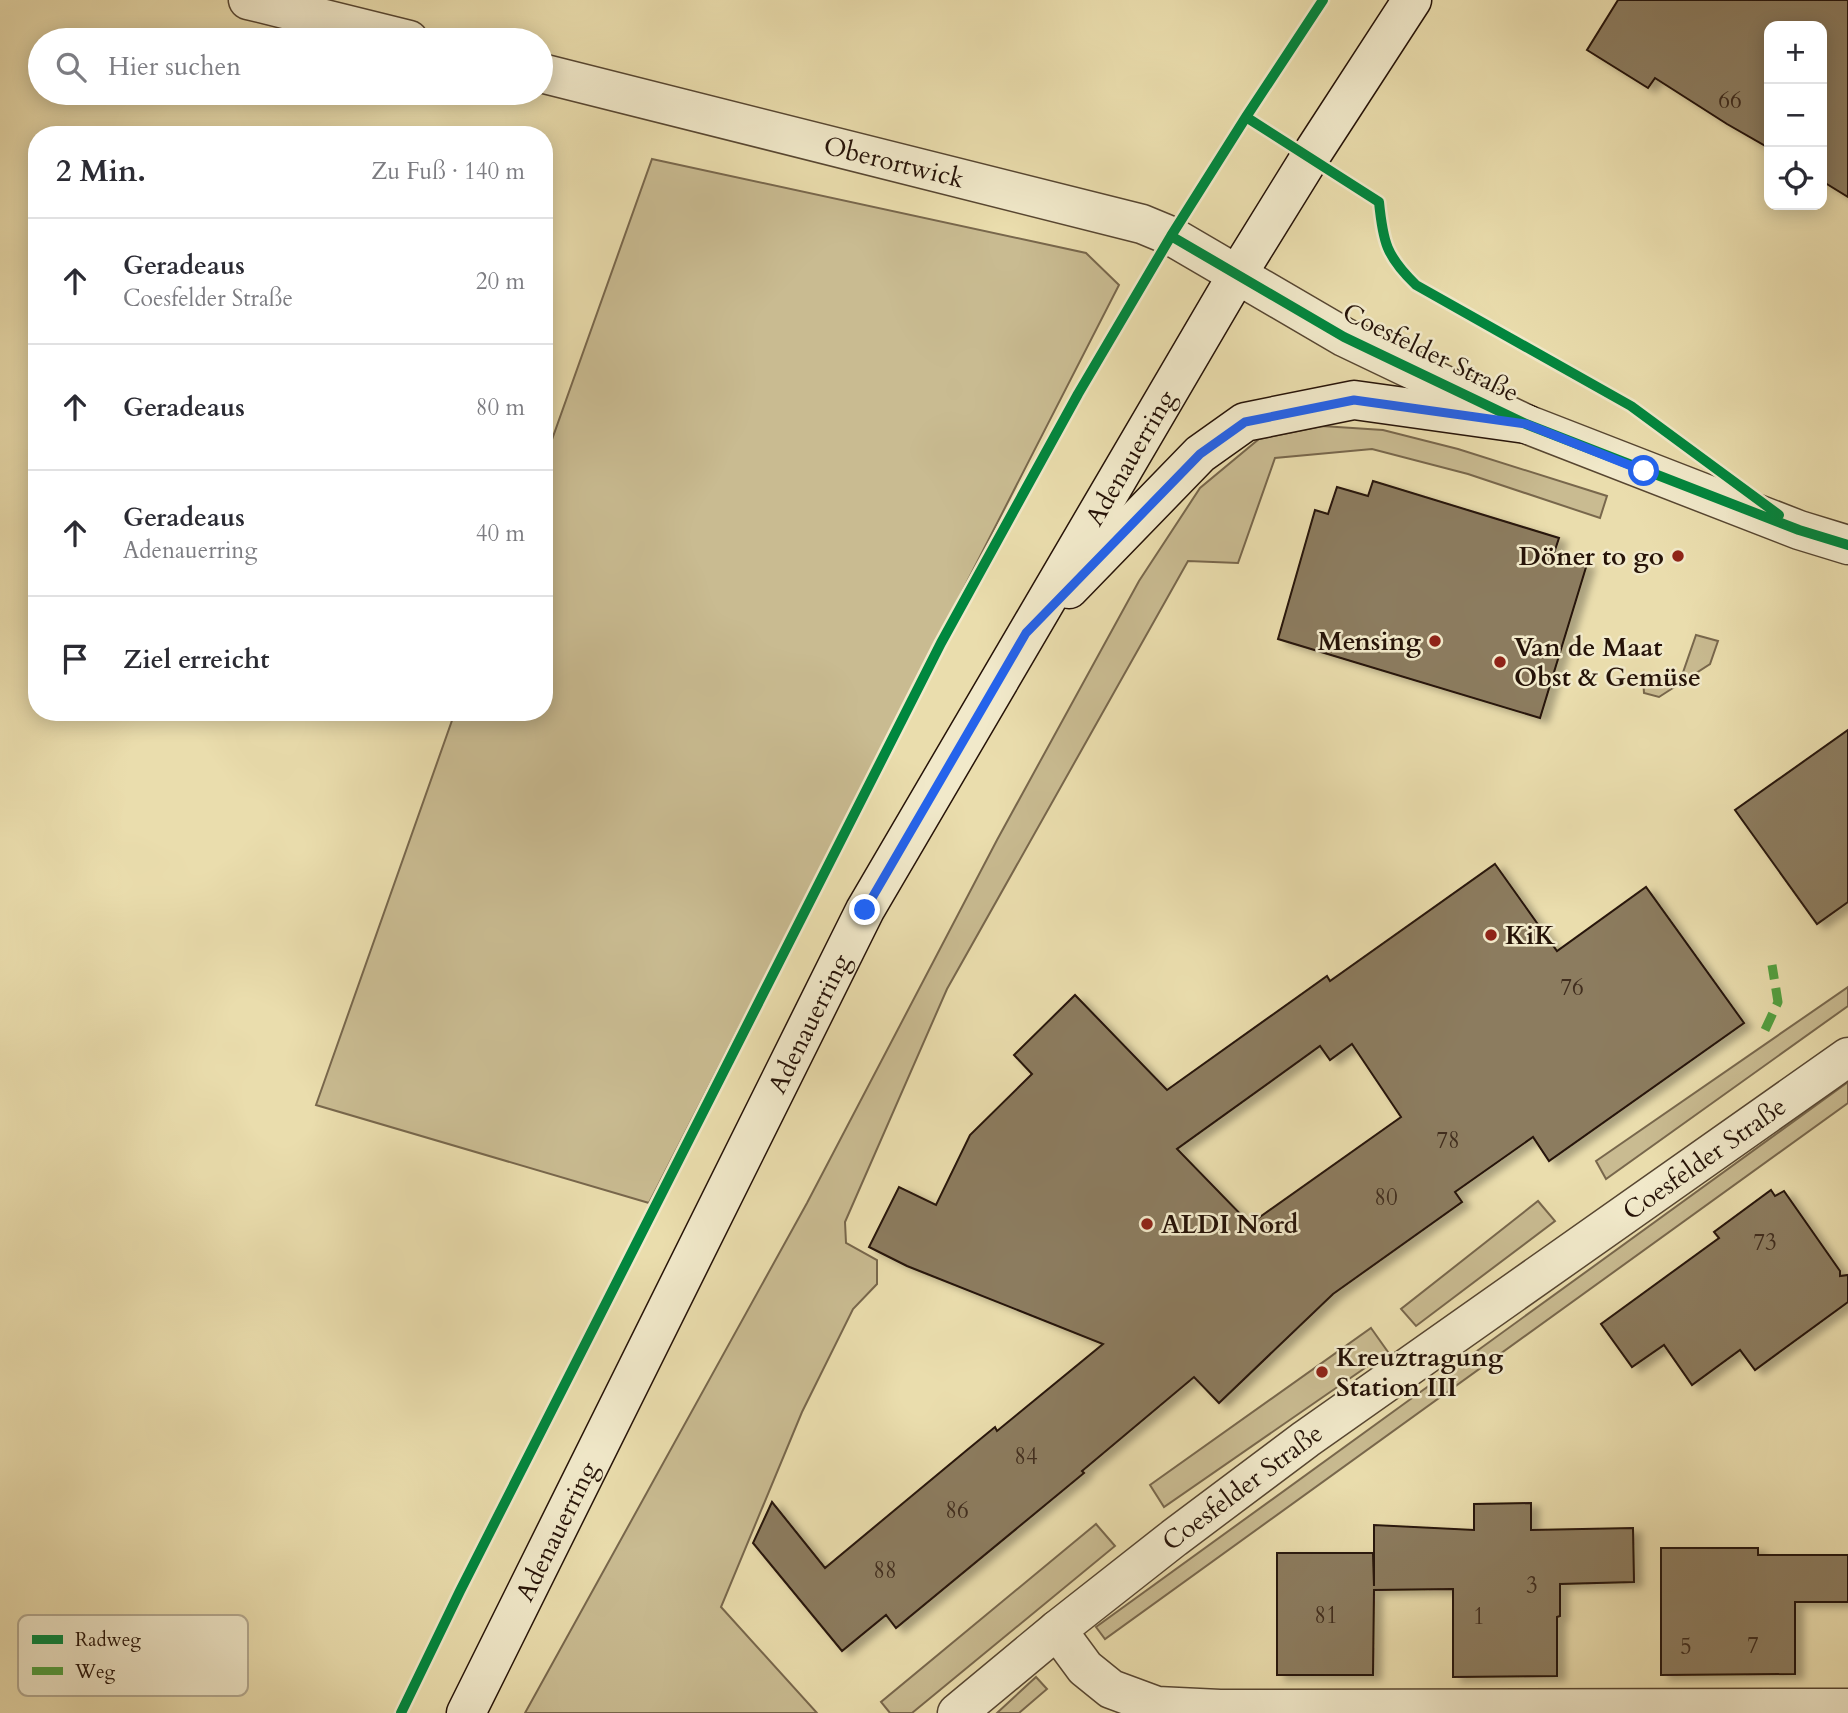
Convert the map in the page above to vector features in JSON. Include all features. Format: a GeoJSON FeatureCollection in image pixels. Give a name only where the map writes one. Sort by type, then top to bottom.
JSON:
{"type":"FeatureCollection","features":[{"type":"Feature","properties":{"kind":"street"},"geometry":{"type":"LineString","coordinates":[[248,0],[361,28]]}},
{"type":"Feature","properties":{"kind":"street","name":"Adenauerring"},"geometry":{"type":"LineString","coordinates":[[466,1713],[865,910],[1237,275],[1412,0]]}},
{"type":"Feature","properties":{"kind":"street","name":"Oberortwick"},"geometry":{"type":"LineString","coordinates":[[553,76],[1142,224],[1171,236],[1237,275]]}},
{"type":"Feature","properties":{"kind":"street","name":"Coesfelder Straße"},"geometry":{"type":"LineString","coordinates":[[1237,275],[1344,337],[1526,424],[1799,530],[1848,545]]}},
{"type":"Feature","properties":{"kind":"street"},"geometry":{"type":"LineString","coordinates":[[1026,633],[1200,454],[1245,422],[1354,400],[1526,424]]}},
{"type":"Feature","properties":{"kind":"street","name":"Coesfelder Straße"},"geometry":{"type":"LineString","coordinates":[[957,1713],[1174,1538],[1307,1439],[1848,1057]]}},
{"type":"Feature","properties":{"kind":"street"},"geometry":{"type":"LineString","coordinates":[[1057,1630],[1085,1668],[1111,1689],[1157,1706],[1220,1709],[1848,1708]]}},
{"type":"Feature","properties":{"kind":"shaded area"},"geometry":{"type":"Polygon","coordinates":[[[652,159],[1086,253],[1119,285],[649,1203],[316,1105],[452,721],[553,721],[553,437],[652,159]]]}},
{"type":"Feature","properties":{"kind":"shaded area"},"geometry":{"type":"Polygon","coordinates":[[[1322,426],[1383,430],[1458,449],[1607,496],[1600,518],[1468,474],[1372,449],[1275,458],[1238,563],[1188,561],[947,989],[845,1222],[846,1243],[877,1260],[877,1284],[853,1309],[802,1412],[721,1607],[817,1713],[525,1713],[807,1203],[997,840],[1139,581],[1200,488],[1259,439],[1322,426]]]}},
{"type":"Feature","properties":{"kind":"shaded area"},"geometry":{"type":"Polygon","coordinates":[[[1696,635],[1718,641],[1710,664],[1659,697],[1644,693],[1643,678],[1671,685],[1680,681],[1696,635]]]}},
{"type":"Feature","properties":{"kind":"shaded area"},"geometry":{"type":"Polygon","coordinates":[[[1848,987],[1848,1006],[1606,1179],[1596,1161],[1848,987]]]}},
{"type":"Feature","properties":{"kind":"shaded area"},"geometry":{"type":"Polygon","coordinates":[[[1848,1082],[1848,1103],[1105,1639],[1096,1627],[1848,1082]]]}},
{"type":"Feature","properties":{"kind":"shaded area"},"geometry":{"type":"Polygon","coordinates":[[[1538,1201],[1555,1221],[1416,1326],[1401,1309],[1538,1201]]]}},
{"type":"Feature","properties":{"kind":"shaded area"},"geometry":{"type":"Polygon","coordinates":[[[1371,1328],[1388,1352],[1164,1507],[1150,1485],[1371,1328]]]}},
{"type":"Feature","properties":{"kind":"shaded area"},"geometry":{"type":"Polygon","coordinates":[[[1096,1524],[1115,1546],[912,1713],[890,1713],[881,1702],[1096,1524]]]}},
{"type":"Feature","properties":{"kind":"shaded area"},"geometry":{"type":"Polygon","coordinates":[[[1036,1677],[1047,1689],[1019,1713],[997,1713],[1036,1677]]]}},
{"type":"Feature","properties":{"kind":"building"},"geometry":{"type":"Polygon","coordinates":[[[1618,0],[1848,0],[1848,197],[1827,184],[1827,21],[1764,21],[1764,145],[1655,78],[1648,88],[1587,50],[1618,0]]]}},
{"type":"Feature","properties":{"kind":"building"},"geometry":{"type":"Polygon","coordinates":[[[1373,481],[1559,538],[1554,553],[1587,564],[1540,718],[1278,639],[1315,510],[1328,514],[1337,487],[1368,496],[1373,481]]]}},
{"type":"Feature","properties":{"kind":"building"},"geometry":{"type":"Polygon","coordinates":[[[1848,730],[1848,902],[1817,924],[1735,810],[1848,730]]]}},
{"type":"Feature","properties":{"kind":"building"},"geometry":{"type":"Polygon","coordinates":[[[1495,864],[1557,951],[1646,887],[1744,1023],[1549,1161],[1533,1137],[1455,1192],[1462,1202],[1333,1294],[1219,1403],[1194,1377],[1082,1471],[1084,1473],[896,1628],[886,1615],[842,1651],[753,1543],[772,1502],[825,1568],[995,1427],[997,1431],[1103,1344],[907,1266],[869,1247],[899,1187],[936,1205],[970,1135],[1032,1074],[1014,1055],[1075,995],[1167,1090],[1327,976],[1330,981],[1495,864]],[[1352,1044],[1330,1060],[1320,1046],[1177,1149],[1250,1224],[1401,1117],[1352,1044]]]}},
{"type":"Feature","properties":{"kind":"building"},"geometry":{"type":"Polygon","coordinates":[[[1771,1190],[1775,1196],[1784,1191],[1840,1271],[1840,1276],[1848,1275],[1848,1302],[1755,1370],[1740,1350],[1692,1385],[1664,1345],[1632,1367],[1601,1324],[1719,1238],[1714,1232],[1771,1190]]]}},
{"type":"Feature","properties":{"kind":"building"},"geometry":{"type":"Polygon","coordinates":[[[1531,1503],[1531,1530],[1633,1528],[1634,1582],[1560,1584],[1557,1676],[1453,1677],[1453,1589],[1374,1590],[1373,1675],[1277,1675],[1277,1553],[1373,1553],[1374,1586],[1374,1525],[1474,1530],[1474,1504],[1531,1503]]]}},
{"type":"Feature","properties":{"kind":"building"},"geometry":{"type":"Polygon","coordinates":[[[1661,1548],[1758,1548],[1758,1555],[1848,1555],[1848,1602],[1795,1602],[1795,1674],[1661,1675],[1661,1548]]]}},
{"type":"Feature","properties":{"kind":"marked path"},"geometry":{"type":"LineString","coordinates":[[1765,1030],[1778,1002],[1772,965]]}},
{"type":"Feature","properties":{"kind":"cycle path"},"geometry":{"type":"LineString","coordinates":[[401,1713],[460,1591],[941,643],[1078,394],[1171,236],[1323,0]]}},
{"type":"Feature","properties":{"kind":"cycle path"},"geometry":{"type":"LineString","coordinates":[[1246,117],[1379,202],[1382,228],[1392,257],[1416,285],[1631,406],[1779,515]]}},
{"type":"Feature","properties":{"kind":"cycle path"},"geometry":{"type":"LineString","coordinates":[[1171,236],[1344,337],[1526,424],[1799,530],[1848,545]]}},
{"type":"Feature","properties":{"kind":"place","name":"Döner to go"},"geometry":{"type":"Point","coordinates":[1678,556]}},
{"type":"Feature","properties":{"kind":"place","name":"Mensing"},"geometry":{"type":"Point","coordinates":[1435,641]}},
{"type":"Feature","properties":{"kind":"place","name":"Van de Maat Obst & Gemüse"},"geometry":{"type":"Point","coordinates":[1500,662]}},
{"type":"Feature","properties":{"kind":"place","name":"KiK"},"geometry":{"type":"Point","coordinates":[1491,935]}},
{"type":"Feature","properties":{"kind":"place","name":"ALDI Nord"},"geometry":{"type":"Point","coordinates":[1147,1224]}},
{"type":"Feature","properties":{"kind":"place","name":"Kreuztragung Station III"},"geometry":{"type":"Point","coordinates":[1322,1372]}},
{"type":"Feature","properties":{"kind":"route"},"geometry":{"type":"LineString","coordinates":[[865,910],[1026,633],[1200,454],[1245,422],[1354,400],[1526,424],[1644,471]]}}]}
